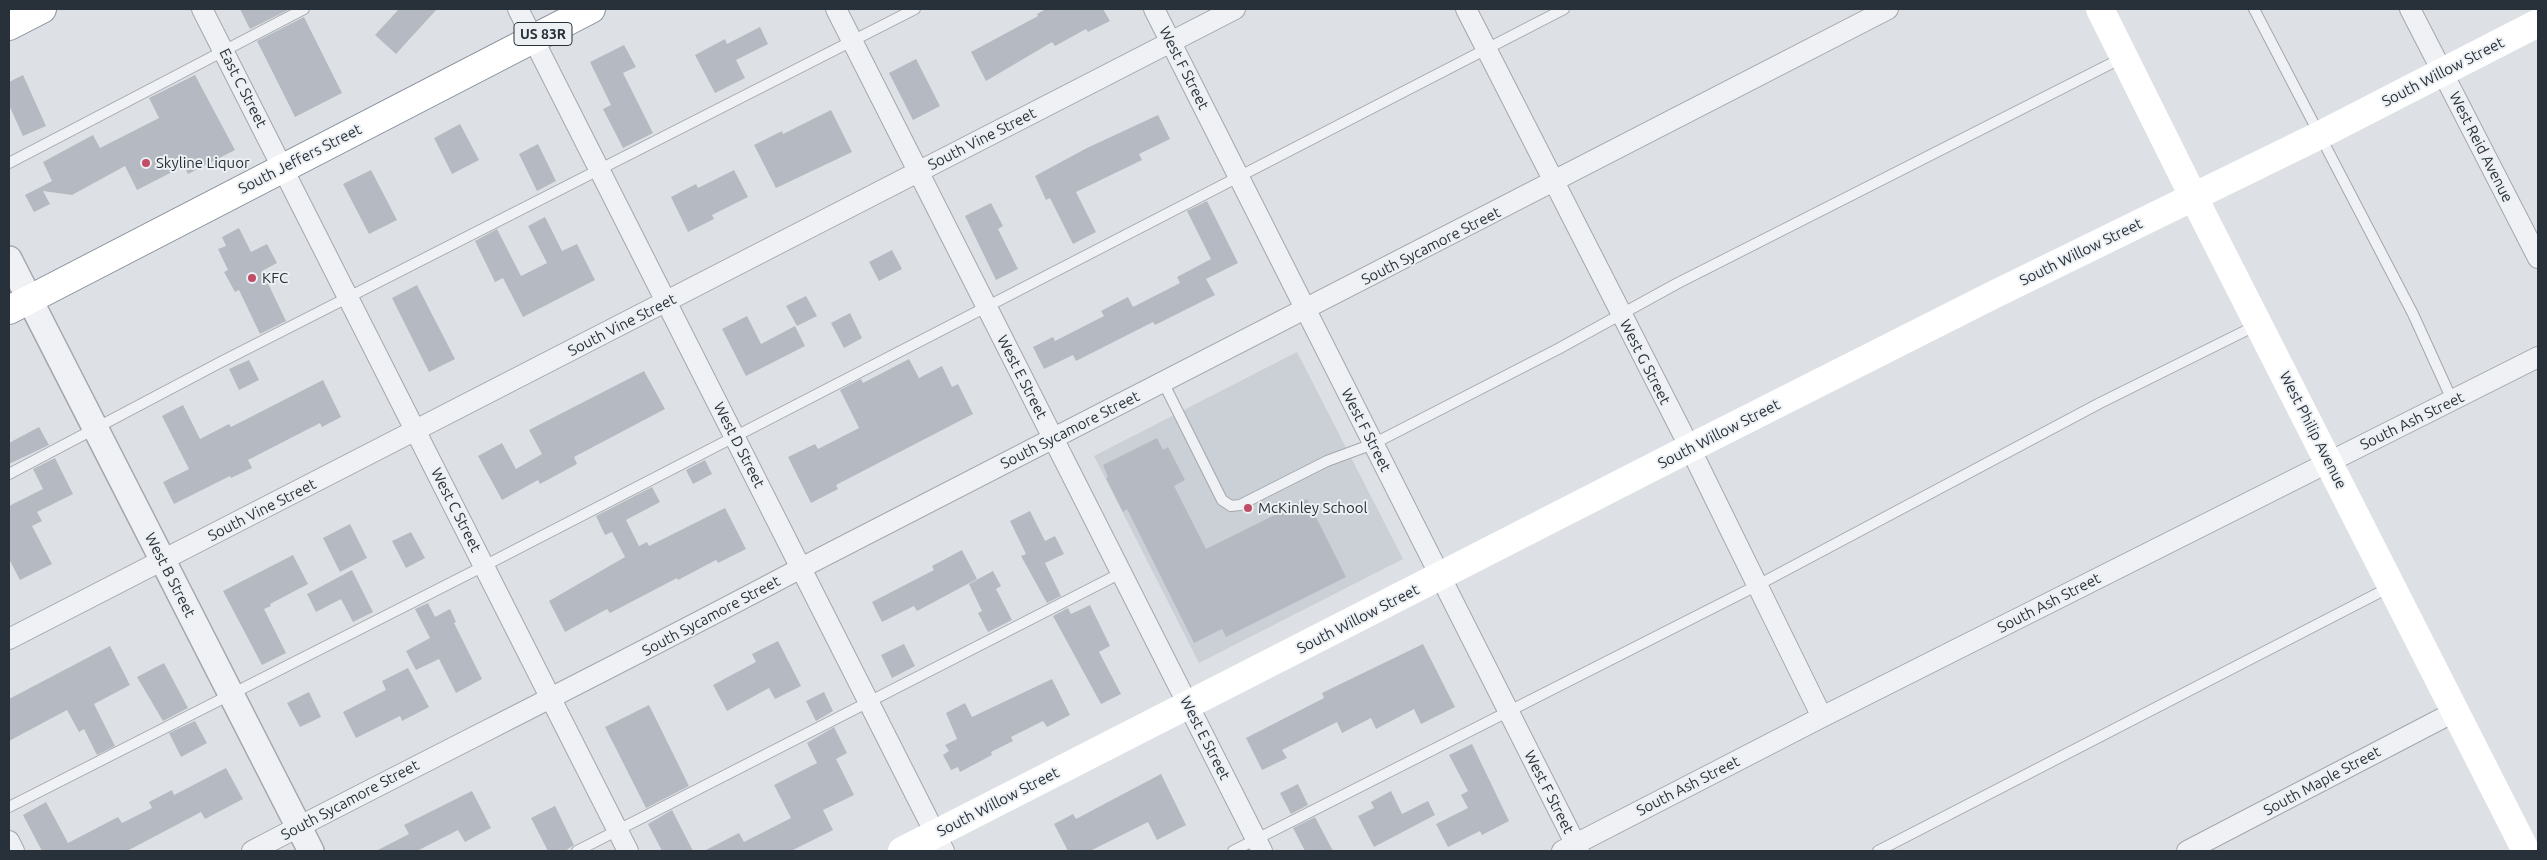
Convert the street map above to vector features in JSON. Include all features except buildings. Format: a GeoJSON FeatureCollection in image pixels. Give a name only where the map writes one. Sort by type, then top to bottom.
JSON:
{"type":"FeatureCollection","features":[{"type":"Feature","properties":{"kind":"main road"},"geometry":{"type":"LineString","coordinates":[[9,26],[42,9]]}},
{"type":"Feature","properties":{"kind":"main road","name":"South Jeffers Street"},"geometry":{"type":"LineString","coordinates":[[19,304],[591,9]]}},
{"type":"Feature","properties":{"kind":"main road","name":"West Philip Avenue"},"geometry":{"type":"LineString","coordinates":[[2100,9],[2193,196],[2330,462],[2391,587],[2456,711],[2520,849]]}},
{"type":"Feature","properties":{"kind":"main road","name":"South Willow Street"},"geometry":{"type":"LineString","coordinates":[[902,851],[940,843],[1188,705],[1690,448],[2193,196],[2320,135],[2538,23]]}},
{"type":"Feature","properties":{"kind":"street","name":"East C Street"},"geometry":{"type":"LineString","coordinates":[[202,9],[283,168]]}},
{"type":"Feature","properties":{"kind":"street","name":"West D Street"},"geometry":{"type":"LineString","coordinates":[[518,9],[940,843]]}},
{"type":"Feature","properties":{"kind":"street","name":"West E Street"},"geometry":{"type":"LineString","coordinates":[[836,9],[1259,845]]}},
{"type":"Feature","properties":{"kind":"street","name":"West F Street"},"geometry":{"type":"LineString","coordinates":[[1154,9],[1508,711],[1572,849]]}},
{"type":"Feature","properties":{"kind":"street","name":"South Vine Street"},"geometry":{"type":"LineString","coordinates":[[9,639],[1235,9]]}},
{"type":"Feature","properties":{"kind":"street","name":"West G Street"},"geometry":{"type":"LineString","coordinates":[[1466,9],[1620,315],[1690,448],[1756,586],[1822,717]]}},
{"type":"Feature","properties":{"kind":"street","name":"South Sycamore Street"},"geometry":{"type":"LineString","coordinates":[[252,851],[404,771],[551,698],[1163,382],[1554,183],[1888,9]]}},
{"type":"Feature","properties":{"kind":"street","name":"West Reid Avenue"},"geometry":{"type":"LineString","coordinates":[[2410,9],[2538,258]]}},
{"type":"Feature","properties":{"kind":"street","name":"West C Street"},"geometry":{"type":"LineString","coordinates":[[283,168],[628,851]]}},
{"type":"Feature","properties":{"kind":"street","name":"West B Street"},"geometry":{"type":"LineString","coordinates":[[9,259],[19,304],[96,429],[311,851]]}},
{"type":"Feature","properties":{"kind":"street","name":"South Ash Street"},"geometry":{"type":"LineString","coordinates":[[1572,849],[1822,717],[2453,402],[2538,357]]}},
{"type":"Feature","properties":{"kind":"street","name":"South Maple Street"},"geometry":{"type":"LineString","coordinates":[[2187,851],[2456,711]]}},
{"type":"Feature","properties":{"kind":"street"},"geometry":{"type":"LineString","coordinates":[[9,841],[14,851]]}},
{"type":"Feature","properties":{"kind":"lane"},"geometry":{"type":"LineString","coordinates":[[9,163],[223,49],[304,9]]}},
{"type":"Feature","properties":{"kind":"lane"},"geometry":{"type":"LineString","coordinates":[[9,474],[221,362],[915,9]]}},
{"type":"Feature","properties":{"kind":"lane"},"geometry":{"type":"LineString","coordinates":[[9,808],[232,696],[1564,9]]}},
{"type":"Feature","properties":{"kind":"lane"},"geometry":{"type":"LineString","coordinates":[[2254,9],[2413,314],[2453,402]]}},
{"type":"Feature","properties":{"kind":"lane"},"geometry":{"type":"LineString","coordinates":[[1163,382],[1222,500],[1231,506],[1240,505],[1327,461],[1373,444],[2125,56]]}},
{"type":"Feature","properties":{"kind":"lane"},"geometry":{"type":"LineString","coordinates":[[1233,851],[1259,845],[1508,711],[1756,586],[2100,403],[2258,324]]}},
{"type":"Feature","properties":{"kind":"lane"},"geometry":{"type":"LineString","coordinates":[[577,851],[1121,573]]}},
{"type":"Feature","properties":{"kind":"lane"},"geometry":{"type":"LineString","coordinates":[[1878,851],[2391,587]]}},
{"type":"Feature","properties":{"kind":"shaded area","name":"McKinley School"},"geometry":{"type":"Polygon","coordinates":[[[1297,352],[1403,559],[1199,663],[1094,456],[1297,352]]]}},
{"type":"Feature","properties":{"kind":"place","name":"Skyline Liquor"},"geometry":{"type":"Point","coordinates":[146,163]}},
{"type":"Feature","properties":{"kind":"place","name":"KFC"},"geometry":{"type":"Point","coordinates":[252,278]}},
{"type":"Feature","properties":{"kind":"place","name":"McKinley School"},"geometry":{"type":"Point","coordinates":[1248,508]}}]}
